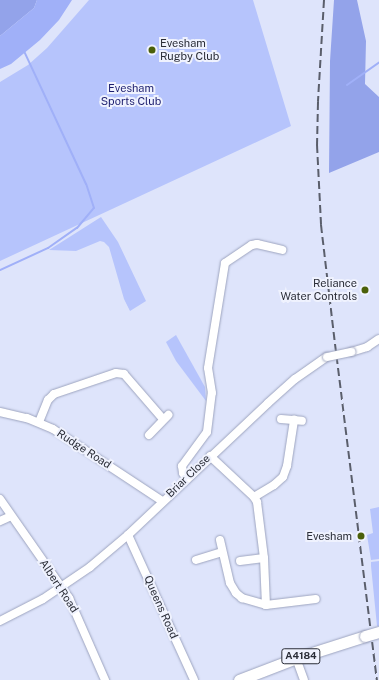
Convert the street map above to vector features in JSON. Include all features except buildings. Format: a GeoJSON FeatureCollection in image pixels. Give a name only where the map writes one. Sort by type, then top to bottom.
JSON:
{"type":"FeatureCollection","features":[{"type":"Feature","properties":{"kind":"main road","name":"A4184"},"geometry":{"type":"LineString","coordinates":[[239,680],[296,658],[379,632]]}},
{"type":"Feature","properties":{"kind":"street"},"geometry":{"type":"LineString","coordinates":[[187,479],[182,473],[182,466],[207,432],[212,392],[208,368],[225,263],[252,245],[258,244],[282,250]]}},
{"type":"Feature","properties":{"kind":"street","name":"Briar Close"},"geometry":{"type":"LineString","coordinates":[[0,621],[62,587],[90,568],[128,535],[210,456],[295,379],[327,357],[367,347],[379,339]]}},
{"type":"Feature","properties":{"kind":"street"},"geometry":{"type":"LineString","coordinates":[[39,422],[48,400],[54,394],[116,373],[124,374],[165,417],[149,435]]}},
{"type":"Feature","properties":{"kind":"street","name":"Rudge Road"},"geometry":{"type":"LineString","coordinates":[[0,412],[39,422],[53,429],[162,501]]}},
{"type":"Feature","properties":{"kind":"street"},"geometry":{"type":"LineString","coordinates":[[254,497],[274,485],[282,476],[287,466],[298,420],[281,419]]}},
{"type":"Feature","properties":{"kind":"street"},"geometry":{"type":"LineString","coordinates":[[210,456],[254,497],[256,502],[264,558],[266,605]]}},
{"type":"Feature","properties":{"kind":"street","name":"Albert Road"},"geometry":{"type":"LineString","coordinates":[[0,499],[62,587],[77,613],[105,680]]}},
{"type":"Feature","properties":{"kind":"street"},"geometry":{"type":"LineString","coordinates":[[0,521],[11,516]]}},
{"type":"Feature","properties":{"kind":"street","name":"Queens Road"},"geometry":{"type":"LineString","coordinates":[[128,535],[194,680]]}},
{"type":"Feature","properties":{"kind":"street"},"geometry":{"type":"LineString","coordinates":[[220,540],[230,583],[236,593],[248,601],[266,605],[316,599]]}},
{"type":"Feature","properties":{"kind":"street"},"geometry":{"type":"LineString","coordinates":[[196,560],[222,552]]}},
{"type":"Feature","properties":{"kind":"street"},"geometry":{"type":"LineString","coordinates":[[240,561],[264,558]]}},
{"type":"Feature","properties":{"kind":"street"},"geometry":{"type":"LineString","coordinates":[[296,658],[304,680]]}},
{"type":"Feature","properties":{"kind":"green space","name":"Evesham Sports Club"},"geometry":{"type":"Polygon","coordinates":[[[89,0],[253,0],[291,126],[0,261],[0,82],[28,65],[47,48],[89,0]]]}},
{"type":"Feature","properties":{"kind":"green space"},"geometry":{"type":"Polygon","coordinates":[[[101,217],[118,242],[146,301],[130,311],[124,299],[109,247],[104,242],[100,241],[76,251],[49,250],[101,217]]]}},
{"type":"Feature","properties":{"kind":"green space"},"geometry":{"type":"Polygon","coordinates":[[[176,335],[205,387],[206,401],[176,361],[166,342],[176,335]]]}},
{"type":"Feature","properties":{"kind":"green space"},"geometry":{"type":"Polygon","coordinates":[[[379,507],[379,559],[371,560],[367,535],[373,533],[370,509],[379,507]]]}},
{"type":"Feature","properties":{"kind":"green space"},"geometry":{"type":"Polygon","coordinates":[[[379,561],[379,626],[377,626],[371,562],[379,561]]]}},
{"type":"Feature","properties":{"kind":"shaded area"},"geometry":{"type":"Polygon","coordinates":[[[0,0],[37,0],[34,8],[0,36],[0,0]]]}},
{"type":"Feature","properties":{"kind":"shaded area"},"geometry":{"type":"Polygon","coordinates":[[[37,0],[72,0],[59,20],[40,40],[11,64],[0,69],[0,36],[34,8],[37,0]]]}},
{"type":"Feature","properties":{"kind":"shaded area"},"geometry":{"type":"Polygon","coordinates":[[[334,0],[357,0],[366,41],[365,84],[379,97],[379,152],[329,173],[330,61],[334,0]]]}},
{"type":"Feature","properties":{"kind":"waterway"},"geometry":{"type":"LineString","coordinates":[[0,270],[48,248],[77,228],[94,208],[86,184],[25,53]]}},
{"type":"Feature","properties":{"kind":"waterway"},"geometry":{"type":"LineString","coordinates":[[347,85],[379,63]]}},
{"type":"Feature","properties":{"kind":"railway"},"geometry":{"type":"LineString","coordinates":[[324,0],[317,145],[321,225],[377,680]]}},
{"type":"Feature","properties":{"kind":"place","name":"Evesham Rugby Club"},"geometry":{"type":"Point","coordinates":[152,50]}},
{"type":"Feature","properties":{"kind":"place","name":"Reliance Water Controls"},"geometry":{"type":"Point","coordinates":[365,290]}},
{"type":"Feature","properties":{"kind":"place","name":"Evesham"},"geometry":{"type":"Point","coordinates":[361,536]}}]}
